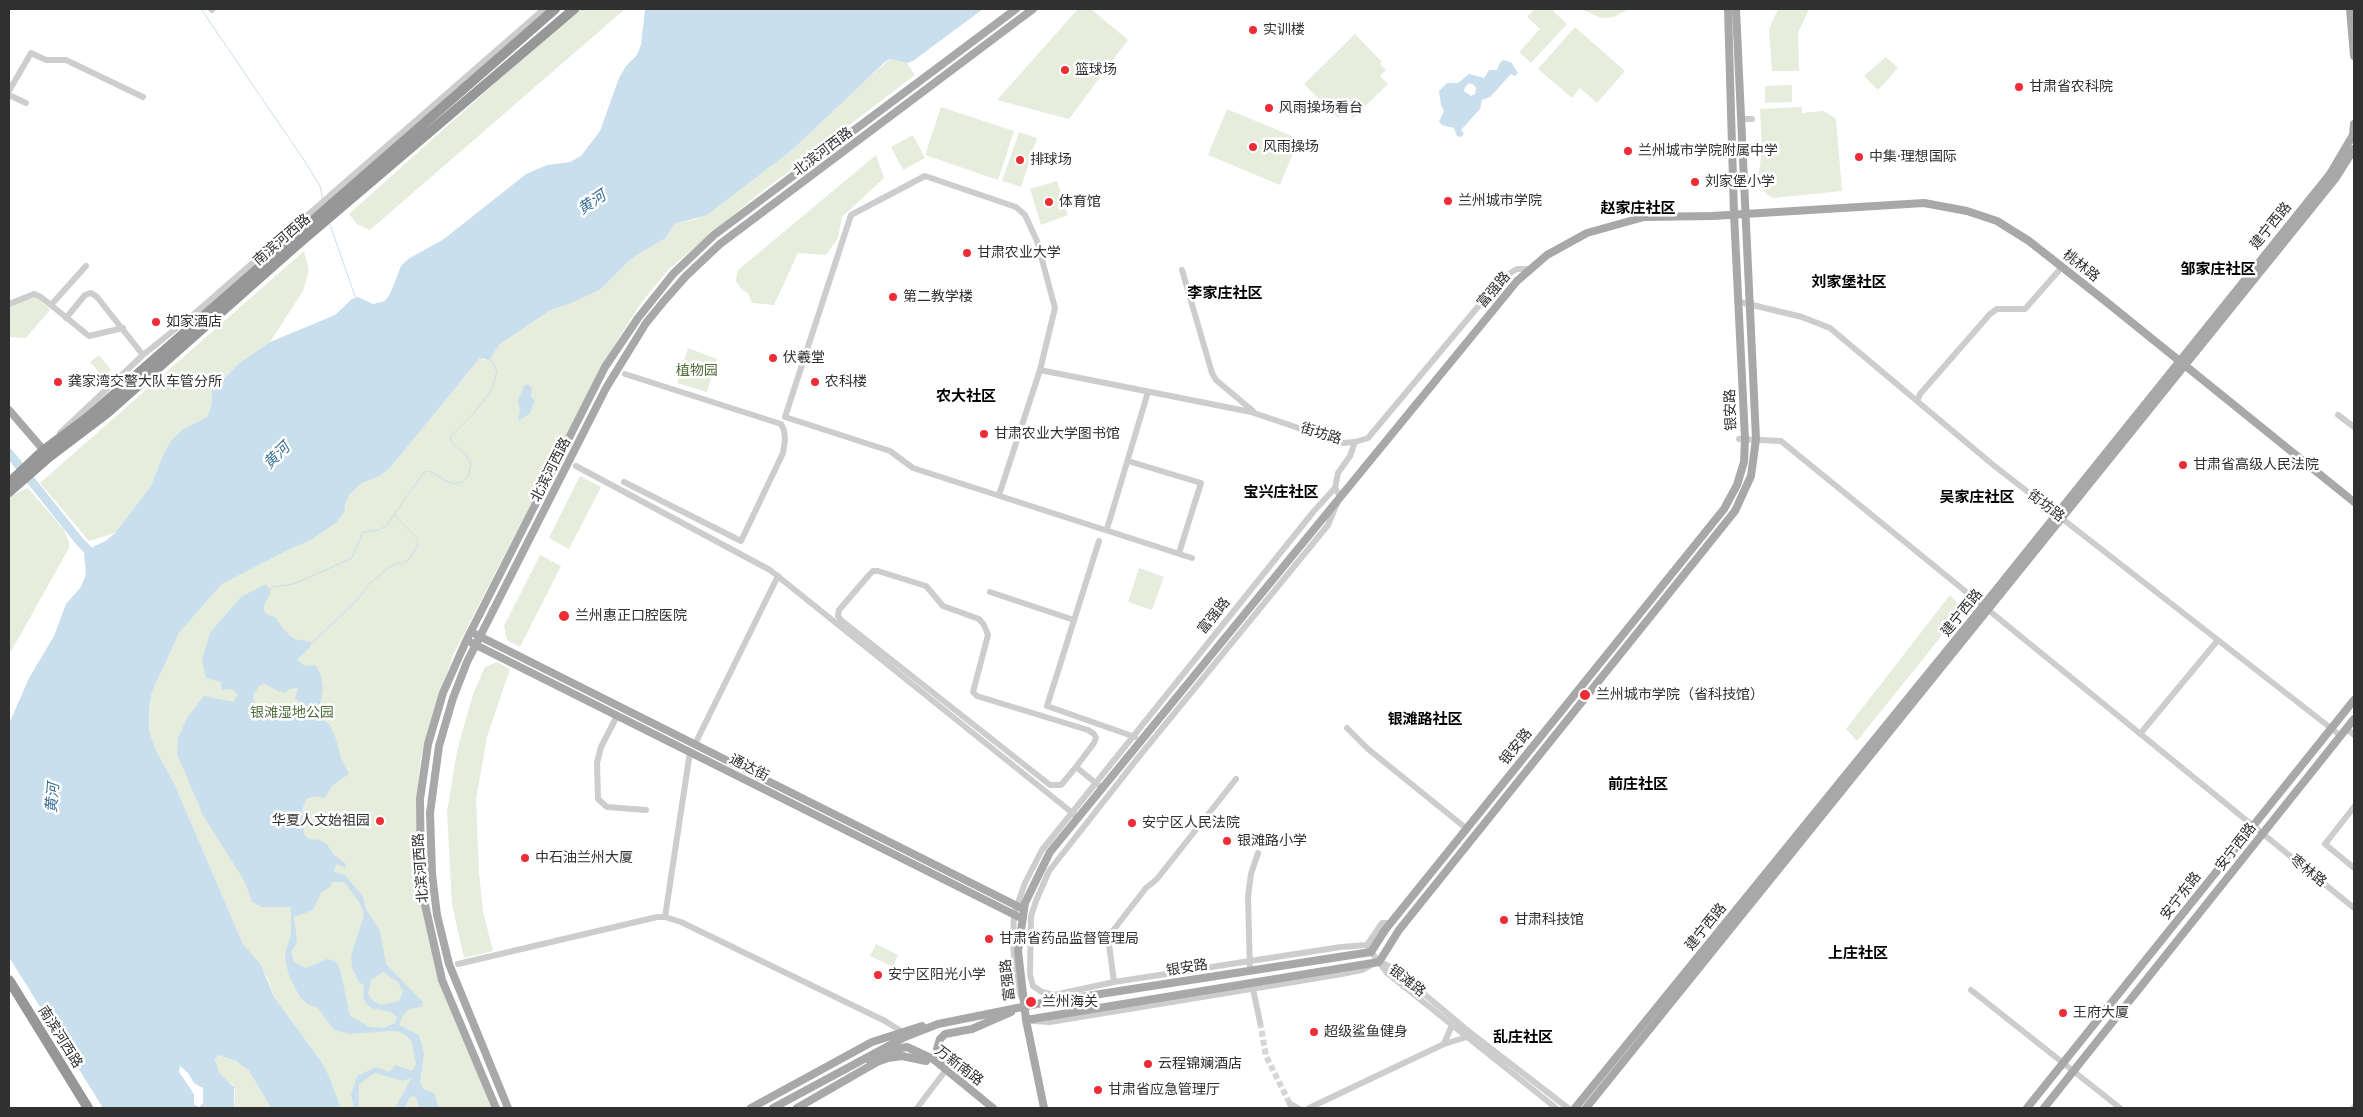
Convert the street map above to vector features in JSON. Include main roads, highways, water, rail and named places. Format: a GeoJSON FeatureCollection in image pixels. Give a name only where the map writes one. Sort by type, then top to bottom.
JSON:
{"type":"FeatureCollection","features":[{"type":"Feature","properties":{"kind":"highway","name":"南滨河西路"},"geometry":{"type":"LineString","coordinates":[[9,492],[20,478],[46,453],[556,9]]}},
{"type":"Feature","properties":{"kind":"highway","name":"南滨河西路"},"geometry":{"type":"LineString","coordinates":[[341,196],[574,9]]}},
{"type":"Feature","properties":{"kind":"highway","name":"南滨河西路"},"geometry":{"type":"LineString","coordinates":[[9,483],[20,478]]}},
{"type":"Feature","properties":{"kind":"highway","name":"南滨河西路"},"geometry":{"type":"LineString","coordinates":[[9,980],[88,1108]]}},
{"type":"Feature","properties":{"kind":"highway","name":"南滨河西路"},"geometry":{"type":"LineString","coordinates":[[9,987],[84,1108]]}},
{"type":"Feature","properties":{"kind":"main road","name":"北滨河西路"},"geometry":{"type":"LineString","coordinates":[[496,1108],[442,980],[421,887],[420,799],[428,744],[444,693],[470,632],[606,367],[638,318],[673,274],[714,235],[1016,9]]}},
{"type":"Feature","properties":{"kind":"main road","name":"北滨河西路"},"geometry":{"type":"LineString","coordinates":[[508,1108],[449,964],[438,915],[432,874],[430,813],[439,746],[453,698],[480,636],[606,388],[646,323],[686,276],[720,244],[1033,9]]}},
{"type":"Feature","properties":{"kind":"main road"},"geometry":{"type":"LineString","coordinates":[[1724,9],[1729,22]]}},
{"type":"Feature","properties":{"kind":"main road","name":"银安路"},"geometry":{"type":"LineString","coordinates":[[833,1077],[905,1037],[938,1024],[1024,1007],[1250,971],[1369,949],[1724,509],[1737,485],[1744,462],[1740,302],[1734,214],[1728,9]]}},
{"type":"Feature","properties":{"kind":"main road"},"geometry":{"type":"LineString","coordinates":[[1736,9],[1738,43]]}},
{"type":"Feature","properties":{"kind":"main road"},"geometry":{"type":"LineString","coordinates":[[1738,43],[1741,9]]}},
{"type":"Feature","properties":{"kind":"main road"},"geometry":{"type":"LineString","coordinates":[[2350,9],[2354,56]]}},
{"type":"Feature","properties":{"kind":"main road","name":"银安路"},"geometry":{"type":"LineString","coordinates":[[1026,1020],[1379,962],[1399,930],[1735,511],[1750,476],[1756,439],[1738,43]]}},
{"type":"Feature","properties":{"kind":"main road"},"geometry":{"type":"LineString","coordinates":[[915,83],[921,93]]}},
{"type":"Feature","properties":{"kind":"main road","name":"建宁西路"},"geometry":{"type":"LineString","coordinates":[[1586,1108],[2182,364],[2330,174],[2353,134],[2354,124]]}},
{"type":"Feature","properties":{"kind":"main road","name":"建宁西路"},"geometry":{"type":"LineString","coordinates":[[2182,364],[2335,179],[2354,149]]}},
{"type":"Feature","properties":{"kind":"main road","name":"桃林路"},"geometry":{"type":"LineString","coordinates":[[1734,214],[1924,203],[1968,211],[1998,221],[2062,267],[2354,502]]}},
{"type":"Feature","properties":{"kind":"main road","name":"富强路"},"geometry":{"type":"LineString","coordinates":[[1042,1106],[1018,969],[1019,912],[1045,861],[1075,816],[1099,785],[1517,281],[1548,255],[1587,233],[1644,217],[1734,214]]}},
{"type":"Feature","properties":{"kind":"main road"},"geometry":{"type":"LineString","coordinates":[[9,410],[46,453]]}},
{"type":"Feature","properties":{"kind":"main road","name":"建宁西路"},"geometry":{"type":"LineString","coordinates":[[1575,1108],[1986,608]]}},
{"type":"Feature","properties":{"kind":"main road","name":"通达街"},"geometry":{"type":"LineString","coordinates":[[470,632],[695,744],[1019,912]]}},
{"type":"Feature","properties":{"kind":"main road","name":"通达街"},"geometry":{"type":"LineString","coordinates":[[466,641],[1019,912]]}},
{"type":"Feature","properties":{"kind":"main road","name":"安宁东路"},"geometry":{"type":"LineString","coordinates":[[2027,1108],[2065,1063],[2354,700]]}},
{"type":"Feature","properties":{"kind":"main road","name":"安宁西路"},"geometry":{"type":"LineString","coordinates":[[2044,1108],[2075,1072],[2354,719]]}},
{"type":"Feature","properties":{"kind":"main road"},"geometry":{"type":"LineString","coordinates":[[946,1070],[937,1049],[940,1039],[945,1034],[972,1029],[1024,1007]]}},
{"type":"Feature","properties":{"kind":"main road"},"geometry":{"type":"LineString","coordinates":[[751,1108],[848,1054],[901,1032],[938,1024]]}},
{"type":"Feature","properties":{"kind":"main road","name":"万新南路"},"geometry":{"type":"LineString","coordinates":[[833,1077],[896,1049],[907,1047],[933,1059],[993,1108]]}},
{"type":"Feature","properties":{"kind":"main road"},"geometry":{"type":"LineString","coordinates":[[797,1108],[877,1062],[888,1058],[902,1056],[918,1058],[946,1070]]}},
{"type":"Feature","properties":{"kind":"main road"},"geometry":{"type":"LineString","coordinates":[[772,1108],[833,1077]]}},
{"type":"Feature","properties":{"kind":"main road"},"geometry":{"type":"LineString","coordinates":[[782,1108],[833,1077]]}},
{"type":"Feature","properties":{"kind":"water","name":"黄河"},"geometry":{"type":"Polygon","coordinates":[[[645,9],[983,9],[913,61],[907,63],[890,59],[885,62],[792,150],[707,215],[674,224],[666,238],[632,258],[600,290],[549,311],[500,344],[489,360],[480,358],[390,468],[380,476],[362,483],[350,494],[344,512],[336,523],[311,540],[222,584],[179,633],[152,692],[149,708],[149,731],[156,750],[174,783],[243,944],[261,965],[274,997],[321,1061],[341,1108],[271,1108],[249,1071],[236,1061],[218,1055],[215,1060],[220,1074],[234,1087],[234,1108],[103,1108],[9,957],[9,724],[29,678],[54,636],[66,604],[80,588],[84,580],[86,574],[84,554],[87,550],[107,540],[115,533],[151,486],[163,455],[171,441],[182,430],[207,417],[211,407],[212,390],[238,364],[270,342],[335,315],[352,299],[358,297],[373,304],[385,301],[390,294],[401,266],[408,259],[444,239],[526,174],[547,165],[570,162],[581,156],[600,131],[619,78],[626,66],[637,55],[641,45],[645,9]],[[180,1066],[179,1072],[194,1094],[194,1104],[199,1107],[203,1103],[203,1088],[194,1083],[188,1073],[180,1066]]]}},
{"type":"Feature","properties":{"kind":"water"},"geometry":{"type":"Polygon","coordinates":[[[1503,60],[1511,62],[1518,73],[1515,76],[1511,74],[1490,97],[1482,100],[1480,109],[1461,130],[1464,133],[1461,137],[1457,136],[1454,128],[1442,125],[1439,121],[1444,111],[1439,91],[1447,83],[1458,83],[1469,74],[1484,78],[1489,70],[1497,70],[1503,60]],[[1469,83],[1464,91],[1471,96],[1475,94],[1476,88],[1469,83]]]}},
{"type":"Feature","properties":{"kind":"water"},"geometry":{"type":"Polygon","coordinates":[[[528,384],[532,388],[531,397],[535,400],[530,413],[520,420],[518,419],[520,411],[518,400],[524,386],[528,384]]]}},
{"type":"Feature","properties":{"kind":"water"},"geometry":{"type":"Polygon","coordinates":[[[266,584],[271,592],[264,605],[264,611],[268,615],[275,617],[284,630],[294,639],[311,642],[311,646],[297,660],[305,666],[316,665],[321,676],[323,689],[320,706],[313,711],[295,699],[298,688],[289,689],[285,693],[265,684],[259,686],[253,695],[256,710],[262,716],[272,711],[296,708],[308,720],[316,715],[329,724],[335,736],[341,758],[349,774],[332,786],[325,798],[314,796],[306,799],[302,810],[304,834],[309,839],[320,840],[327,844],[333,854],[346,864],[345,868],[336,864],[334,872],[345,875],[363,897],[366,909],[380,931],[386,964],[423,1002],[421,1007],[409,1009],[403,1015],[399,1025],[419,1035],[424,1054],[420,1082],[423,1089],[434,1093],[439,1108],[419,1108],[416,1097],[413,1096],[409,1098],[405,1108],[395,1108],[412,1077],[403,1081],[375,1073],[359,1084],[359,1108],[354,1108],[351,1095],[357,1076],[376,1067],[390,1072],[395,1065],[412,1071],[416,1064],[412,1043],[407,1036],[400,1032],[349,1034],[334,1030],[318,1008],[307,1004],[300,997],[289,976],[285,959],[286,949],[291,937],[291,907],[262,907],[252,902],[245,882],[203,815],[177,754],[178,738],[187,718],[204,696],[234,702],[238,694],[231,689],[222,690],[221,682],[206,678],[202,660],[210,633],[241,597],[266,584]],[[333,882],[329,888],[321,893],[313,910],[294,917],[297,943],[291,951],[294,962],[306,968],[327,959],[336,961],[340,969],[350,1016],[370,1027],[384,1028],[395,1023],[397,1017],[391,1012],[371,1008],[365,1002],[363,996],[364,985],[359,982],[352,968],[351,956],[364,915],[360,903],[344,882],[333,882]],[[383,972],[371,980],[368,994],[373,1001],[381,1005],[399,1001],[403,992],[398,982],[383,972]]]}},
{"type":"Feature","properties":{"kind":"waterway"},"geometry":{"type":"LineString","coordinates":[[201,9],[304,160],[320,186],[323,199]]}},
{"type":"Feature","properties":{"kind":"waterway"},"geometry":{"type":"LineString","coordinates":[[329,222],[356,299]]}},
{"type":"Feature","properties":{"kind":"waterway"},"geometry":{"type":"LineString","coordinates":[[269,591],[273,587],[294,584],[352,558],[363,532],[379,530],[387,525],[424,472],[429,471],[452,484],[463,482],[469,474],[471,464],[466,455],[452,443],[450,437],[474,413],[491,391],[497,371],[490,358]]}},
{"type":"Feature","properties":{"kind":"waterway"},"geometry":{"type":"LineString","coordinates":[[9,453],[80,542],[95,557]]}},
{"type":"Feature","properties":{"kind":"waterway"},"geometry":{"type":"LineString","coordinates":[[310,645],[360,597],[368,585],[388,568],[397,563],[402,564],[409,559],[418,546],[417,538],[394,515]]}},
{"type":"Feature","properties":{"kind":"tunnel"},"geometry":{"type":"LineString","coordinates":[[1260,1022],[1266,1056],[1290,1104]]}},
{"type":"Feature","properties":{"kind":"place","name":"实训楼"},"geometry":{"type":"Point","coordinates":[1253,30]}},
{"type":"Feature","properties":{"kind":"place","name":"篮球场"},"geometry":{"type":"Point","coordinates":[1065,70]}},
{"type":"Feature","properties":{"kind":"place","name":"甘肃省农科院"},"geometry":{"type":"Point","coordinates":[2019,87]}},
{"type":"Feature","properties":{"kind":"place","name":"风雨操场看台"},"geometry":{"type":"Point","coordinates":[1269,108]}},
{"type":"Feature","properties":{"kind":"place","name":"风雨操场"},"geometry":{"type":"Point","coordinates":[1253,147]}},
{"type":"Feature","properties":{"kind":"place","name":"兰州城市学院附属中学"},"geometry":{"type":"Point","coordinates":[1628,151]}},
{"type":"Feature","properties":{"kind":"place","name":"中集·理想国际"},"geometry":{"type":"Point","coordinates":[1859,157]}},
{"type":"Feature","properties":{"kind":"place","name":"排球场"},"geometry":{"type":"Point","coordinates":[1020,160]}},
{"type":"Feature","properties":{"kind":"place","name":"刘家堡小学"},"geometry":{"type":"Point","coordinates":[1695,182]}},
{"type":"Feature","properties":{"kind":"place","name":"兰州城市学院"},"geometry":{"type":"Point","coordinates":[1448,201]}},
{"type":"Feature","properties":{"kind":"place","name":"体育馆"},"geometry":{"type":"Point","coordinates":[1049,202]}},
{"type":"Feature","properties":{"kind":"place","name":"甘肃农业大学"},"geometry":{"type":"Point","coordinates":[967,253]}},
{"type":"Feature","properties":{"kind":"place","name":"第二教学楼"},"geometry":{"type":"Point","coordinates":[893,297]}},
{"type":"Feature","properties":{"kind":"place","name":"如家酒店"},"geometry":{"type":"Point","coordinates":[156,322]}},
{"type":"Feature","properties":{"kind":"place","name":"伏羲堂"},"geometry":{"type":"Point","coordinates":[773,358]}},
{"type":"Feature","properties":{"kind":"place","name":"龚家湾交警大队车管分所"},"geometry":{"type":"Point","coordinates":[58,382]}},
{"type":"Feature","properties":{"kind":"place","name":"农科楼"},"geometry":{"type":"Point","coordinates":[815,382]}},
{"type":"Feature","properties":{"kind":"place","name":"甘肃农业大学图书馆"},"geometry":{"type":"Point","coordinates":[984,434]}},
{"type":"Feature","properties":{"kind":"place","name":"甘肃省高级人民法院"},"geometry":{"type":"Point","coordinates":[2183,465]}},
{"type":"Feature","properties":{"kind":"place","name":"兰州惠正口腔医院"},"geometry":{"type":"Point","coordinates":[564,616]}},
{"type":"Feature","properties":{"kind":"place","name":"兰州城市学院（省科技馆）"},"geometry":{"type":"Point","coordinates":[1585,695]}},
{"type":"Feature","properties":{"kind":"place","name":"华夏人文始祖园"},"geometry":{"type":"Point","coordinates":[380,821]}},
{"type":"Feature","properties":{"kind":"place","name":"安宁区人民法院"},"geometry":{"type":"Point","coordinates":[1132,823]}},
{"type":"Feature","properties":{"kind":"place","name":"银滩路小学"},"geometry":{"type":"Point","coordinates":[1227,841]}},
{"type":"Feature","properties":{"kind":"place","name":"中石油兰州大厦"},"geometry":{"type":"Point","coordinates":[525,858]}},
{"type":"Feature","properties":{"kind":"place","name":"甘肃科技馆"},"geometry":{"type":"Point","coordinates":[1504,920]}},
{"type":"Feature","properties":{"kind":"place","name":"甘肃省药品监督管理局"},"geometry":{"type":"Point","coordinates":[989,939]}},
{"type":"Feature","properties":{"kind":"place","name":"安宁区阳光小学"},"geometry":{"type":"Point","coordinates":[878,975]}},
{"type":"Feature","properties":{"kind":"place","name":"兰州海关"},"geometry":{"type":"Point","coordinates":[1031,1002]}},
{"type":"Feature","properties":{"kind":"place","name":"王府大厦"},"geometry":{"type":"Point","coordinates":[2063,1013]}},
{"type":"Feature","properties":{"kind":"place","name":"超级鲨鱼健身"},"geometry":{"type":"Point","coordinates":[1314,1032]}},
{"type":"Feature","properties":{"kind":"place","name":"云程锦斓酒店"},"geometry":{"type":"Point","coordinates":[1148,1064]}},
{"type":"Feature","properties":{"kind":"place","name":"甘肃省应急管理厅"},"geometry":{"type":"Point","coordinates":[1098,1090]}},
{"type":"Feature","properties":{"kind":"district","name":"赵家庄社区"},"geometry":{"type":"Point","coordinates":[1638,209]}},
{"type":"Feature","properties":{"kind":"district","name":"邹家庄社区"},"geometry":{"type":"Point","coordinates":[2218,270]}},
{"type":"Feature","properties":{"kind":"district","name":"刘家堡社区"},"geometry":{"type":"Point","coordinates":[1849,283]}},
{"type":"Feature","properties":{"kind":"district","name":"李家庄社区"},"geometry":{"type":"Point","coordinates":[1225,294]}},
{"type":"Feature","properties":{"kind":"district","name":"农大社区"},"geometry":{"type":"Point","coordinates":[966,397]}},
{"type":"Feature","properties":{"kind":"district","name":"宝兴庄社区"},"geometry":{"type":"Point","coordinates":[1281,493]}},
{"type":"Feature","properties":{"kind":"district","name":"吴家庄社区"},"geometry":{"type":"Point","coordinates":[1977,498]}},
{"type":"Feature","properties":{"kind":"district","name":"银滩路社区"},"geometry":{"type":"Point","coordinates":[1425,720]}},
{"type":"Feature","properties":{"kind":"district","name":"前庄社区"},"geometry":{"type":"Point","coordinates":[1638,785]}},
{"type":"Feature","properties":{"kind":"district","name":"上庄社区"},"geometry":{"type":"Point","coordinates":[1858,954]}},
{"type":"Feature","properties":{"kind":"district","name":"乱庄社区"},"geometry":{"type":"Point","coordinates":[1523,1038]}},
{"type":"Feature","properties":{"kind":"park label","name":"植物园"},"geometry":{"type":"Point","coordinates":[697,371]}},
{"type":"Feature","properties":{"kind":"park label","name":"银滩湿地公园"},"geometry":{"type":"Point","coordinates":[292,713]}}]}
